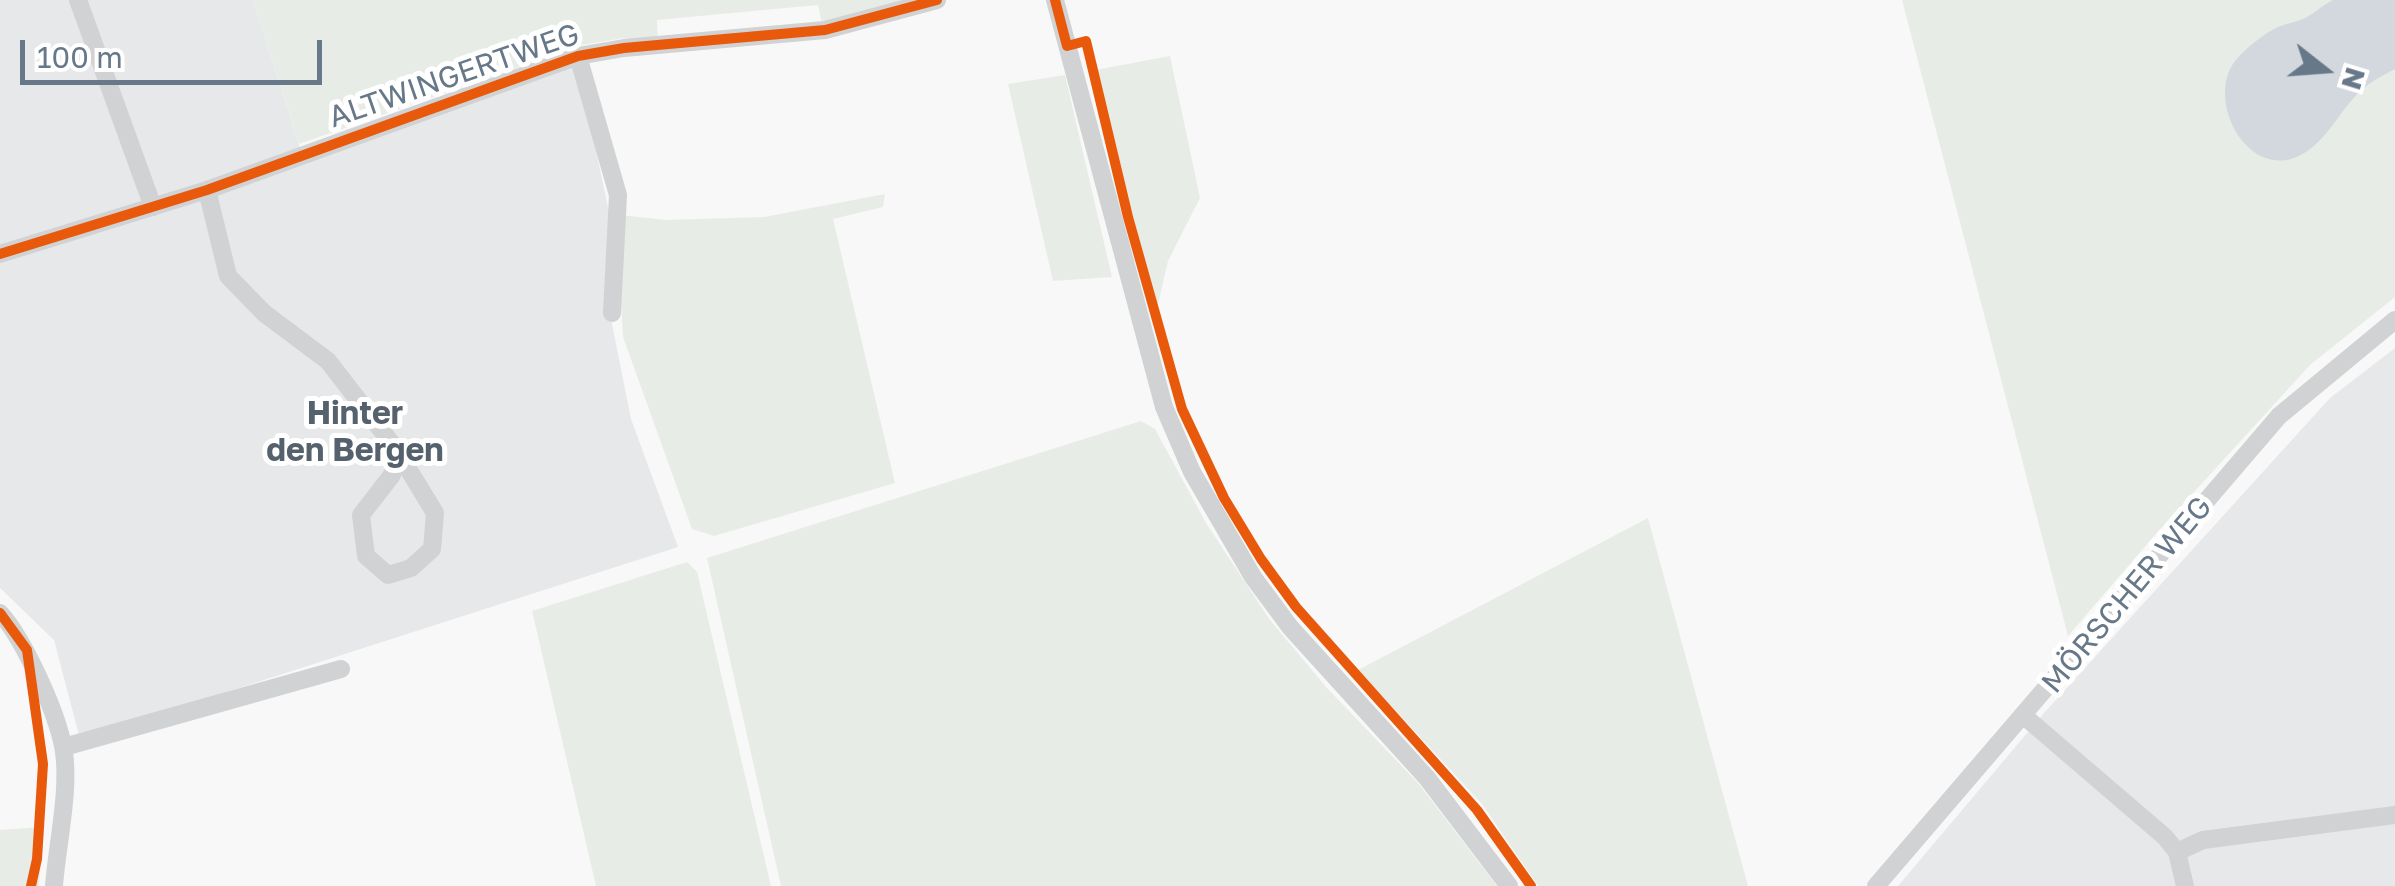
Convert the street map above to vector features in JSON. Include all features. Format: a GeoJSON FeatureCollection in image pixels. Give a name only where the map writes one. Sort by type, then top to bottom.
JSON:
{"type":"FeatureCollection","features":[{"type":"Feature","properties":{"kind":"street"},"geometry":{"type":"LineString","coordinates":[[78,0],[152,207]]}},
{"type":"Feature","properties":{"kind":"street","name":"ALTWINGERTWEG"},"geometry":{"type":"LineString","coordinates":[[0,254],[207,190],[578,56],[624,48],[826,30],[937,0]]}},
{"type":"Feature","properties":{"kind":"street"},"geometry":{"type":"LineString","coordinates":[[1055,0],[1164,407],[1192,472],[1253,577],[1290,626],[1427,778],[1509,886]]}},
{"type":"Feature","properties":{"kind":"street"},"geometry":{"type":"LineString","coordinates":[[578,56],[618,195],[612,313]]}},
{"type":"Feature","properties":{"kind":"street"},"geometry":{"type":"LineString","coordinates":[[207,190],[228,276],[264,313],[328,361],[396,449],[435,513],[432,549],[410,568],[388,575],[366,556],[361,515],[392,475],[396,449]]}},
{"type":"Feature","properties":{"kind":"street","name":"MÖRSCHER WEG"},"geometry":{"type":"LineString","coordinates":[[1876,886],[2279,416],[2395,320]]}},
{"type":"Feature","properties":{"kind":"street"},"geometry":{"type":"LineString","coordinates":[[0,613],[28,650],[64,747],[54,886]]}},
{"type":"Feature","properties":{"kind":"street"},"geometry":{"type":"LineString","coordinates":[[64,747],[341,669]]}},
{"type":"Feature","properties":{"kind":"street"},"geometry":{"type":"LineString","coordinates":[[2024,716],[2165,837],[2177,852],[2186,886]]}},
{"type":"Feature","properties":{"kind":"street"},"geometry":{"type":"LineString","coordinates":[[2177,852],[2203,840],[2395,815]]}},
{"type":"Feature","properties":{"kind":"shaded area"},"geometry":{"type":"Polygon","coordinates":[[[0,0],[253,0],[302,154],[578,64],[612,227],[609,309],[631,419],[678,547],[80,739],[54,640],[0,588],[0,0]]]}},
{"type":"Feature","properties":{"kind":"shaded area"},"geometry":{"type":"Polygon","coordinates":[[[253,0],[912,0],[822,24],[818,5],[657,20],[658,42],[624,38],[582,45],[299,144],[253,0]]]}},
{"type":"Feature","properties":{"kind":"shaded area"},"geometry":{"type":"Polygon","coordinates":[[[1902,0],[2395,0],[2395,297],[2310,365],[2068,636],[1902,0]]]}},
{"type":"Feature","properties":{"kind":"shaded area"},"geometry":{"type":"Polygon","coordinates":[[[2333,0],[2395,0],[2395,69],[2362,90],[2322,138],[2303,154],[2273,160],[2258,154],[2244,143],[2227,111],[2227,76],[2235,61],[2260,38],[2307,17],[2333,0]]]}},
{"type":"Feature","properties":{"kind":"shaded area"},"geometry":{"type":"Polygon","coordinates":[[[1170,56],[1200,198],[1168,261],[1157,308],[1095,70],[1170,56]]]}},
{"type":"Feature","properties":{"kind":"shaded area"},"geometry":{"type":"Polygon","coordinates":[[[1065,75],[1112,277],[1053,281],[1008,84],[1065,75]]]}},
{"type":"Feature","properties":{"kind":"shaded area"},"geometry":{"type":"Polygon","coordinates":[[[885,194],[883,207],[833,219],[895,483],[714,536],[692,529],[623,337],[621,215],[666,220],[764,217],[885,194]]]}},
{"type":"Feature","properties":{"kind":"shaded area"},"geometry":{"type":"Polygon","coordinates":[[[2395,348],[2395,886],[1898,886],[2044,713],[2330,398],[2395,348]]]}},
{"type":"Feature","properties":{"kind":"shaded area"},"geometry":{"type":"Polygon","coordinates":[[[1141,421],[1155,429],[1206,523],[1270,620],[1327,688],[1418,783],[1497,886],[781,886],[707,558],[1141,421]]]}},
{"type":"Feature","properties":{"kind":"shaded area"},"geometry":{"type":"Polygon","coordinates":[[[1648,518],[1748,886],[1538,886],[1482,804],[1358,670],[1648,518]]]}},
{"type":"Feature","properties":{"kind":"shaded area"},"geometry":{"type":"Polygon","coordinates":[[[687,562],[697,572],[771,886],[596,886],[532,611],[687,562]]]}},
{"type":"Feature","properties":{"kind":"shaded area"},"geometry":{"type":"Polygon","coordinates":[[[43,827],[39,886],[0,886],[0,830],[43,827]]]}},
{"type":"Feature","properties":{"kind":"cycle path"},"geometry":{"type":"LineString","coordinates":[[0,254],[207,190],[578,56],[624,48],[825,30],[937,0]]}},
{"type":"Feature","properties":{"kind":"cycle path"},"geometry":{"type":"LineString","coordinates":[[1055,0],[1067,46],[1086,41],[1128,217],[1182,409],[1224,498],[1296,607],[1477,810],[1531,886]]}},
{"type":"Feature","properties":{"kind":"cycle path"},"geometry":{"type":"LineString","coordinates":[[0,613],[27,650],[43,764],[37,859],[31,886]]}},
{"type":"Feature","properties":{"kind":"district","name":"Hinter den Bergen"},"geometry":{"type":"Point","coordinates":[355,432]}}]}
